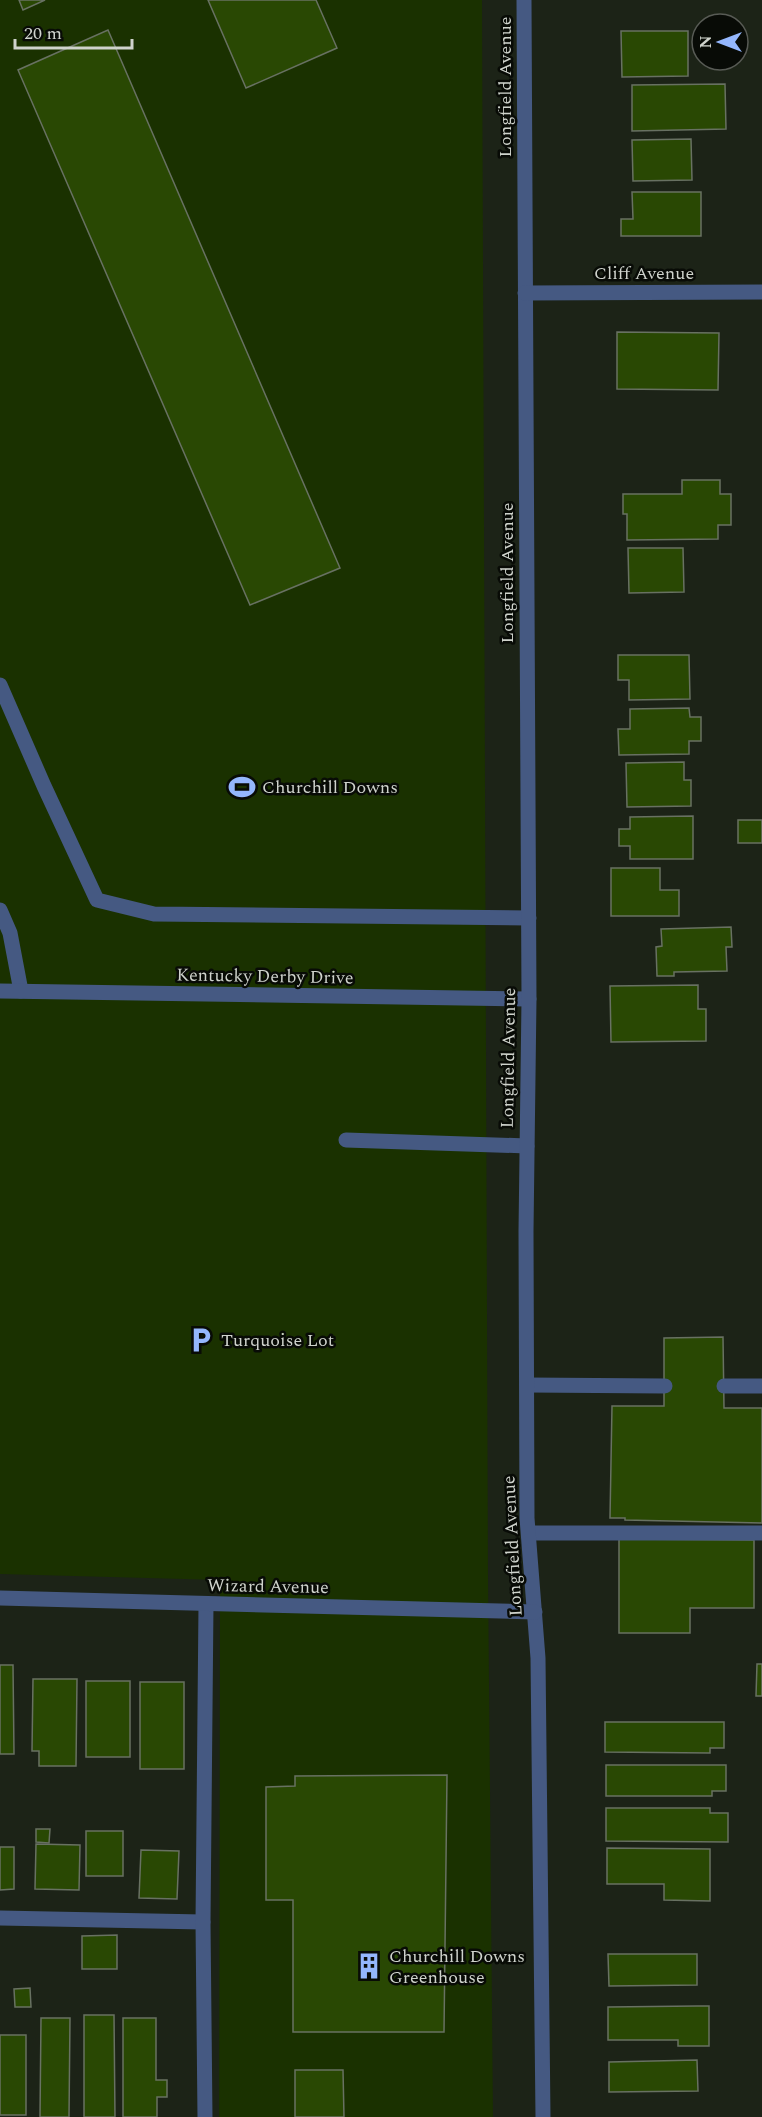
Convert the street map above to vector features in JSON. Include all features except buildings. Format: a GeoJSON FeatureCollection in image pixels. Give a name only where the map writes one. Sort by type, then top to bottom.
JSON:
{"type":"FeatureCollection","features":[{"type":"Feature","properties":{"kind":"street","name":"Longfield Avenue"},"geometry":{"type":"LineString","coordinates":[[524,0],[529,999],[526,1146],[526,1384],[528,1533],[538,1658],[543,2117]]}},
{"type":"Feature","properties":{"kind":"street","name":"Cliff Avenue"},"geometry":{"type":"LineString","coordinates":[[525,293],[762,292]]}},
{"type":"Feature","properties":{"kind":"street"},"geometry":{"type":"LineString","coordinates":[[0,685],[97,900],[154,914],[528,918]]}},
{"type":"Feature","properties":{"kind":"street"},"geometry":{"type":"LineString","coordinates":[[0,910],[10,933],[21,991]]}},
{"type":"Feature","properties":{"kind":"street","name":"Kentucky Derby Drive"},"geometry":{"type":"LineString","coordinates":[[0,991],[529,999]]}},
{"type":"Feature","properties":{"kind":"street"},"geometry":{"type":"LineString","coordinates":[[346,1140],[526,1146]]}},
{"type":"Feature","properties":{"kind":"street"},"geometry":{"type":"LineString","coordinates":[[526,1384],[665,1386]]}},
{"type":"Feature","properties":{"kind":"street"},"geometry":{"type":"LineString","coordinates":[[724,1386],[762,1386]]}},
{"type":"Feature","properties":{"kind":"street"},"geometry":{"type":"LineString","coordinates":[[528,1533],[762,1533]]}},
{"type":"Feature","properties":{"kind":"street","name":"Wizard Avenue"},"geometry":{"type":"LineString","coordinates":[[0,1598],[535,1612]]}},
{"type":"Feature","properties":{"kind":"street"},"geometry":{"type":"LineString","coordinates":[[205,2117],[203,1922],[206,1604]]}},
{"type":"Feature","properties":{"kind":"street"},"geometry":{"type":"LineString","coordinates":[[0,1918],[203,1922]]}},
{"type":"Feature","properties":{"kind":"green space","name":"Churchill Downs"},"geometry":{"type":"Polygon","coordinates":[[[0,0],[482,0],[488,1575],[493,2117],[219,2117],[220,1580],[0,1574],[0,0]]]}},
{"type":"Feature","properties":{"kind":"place","name":"Churchill Downs"},"geometry":{"type":"Point","coordinates":[242,787]}},
{"type":"Feature","properties":{"kind":"place","name":"Turquoise Lot"},"geometry":{"type":"Point","coordinates":[201,1340]}},
{"type":"Feature","properties":{"kind":"place","name":"Churchill Downs Greenhouse"},"geometry":{"type":"Point","coordinates":[369,1966]}}]}
